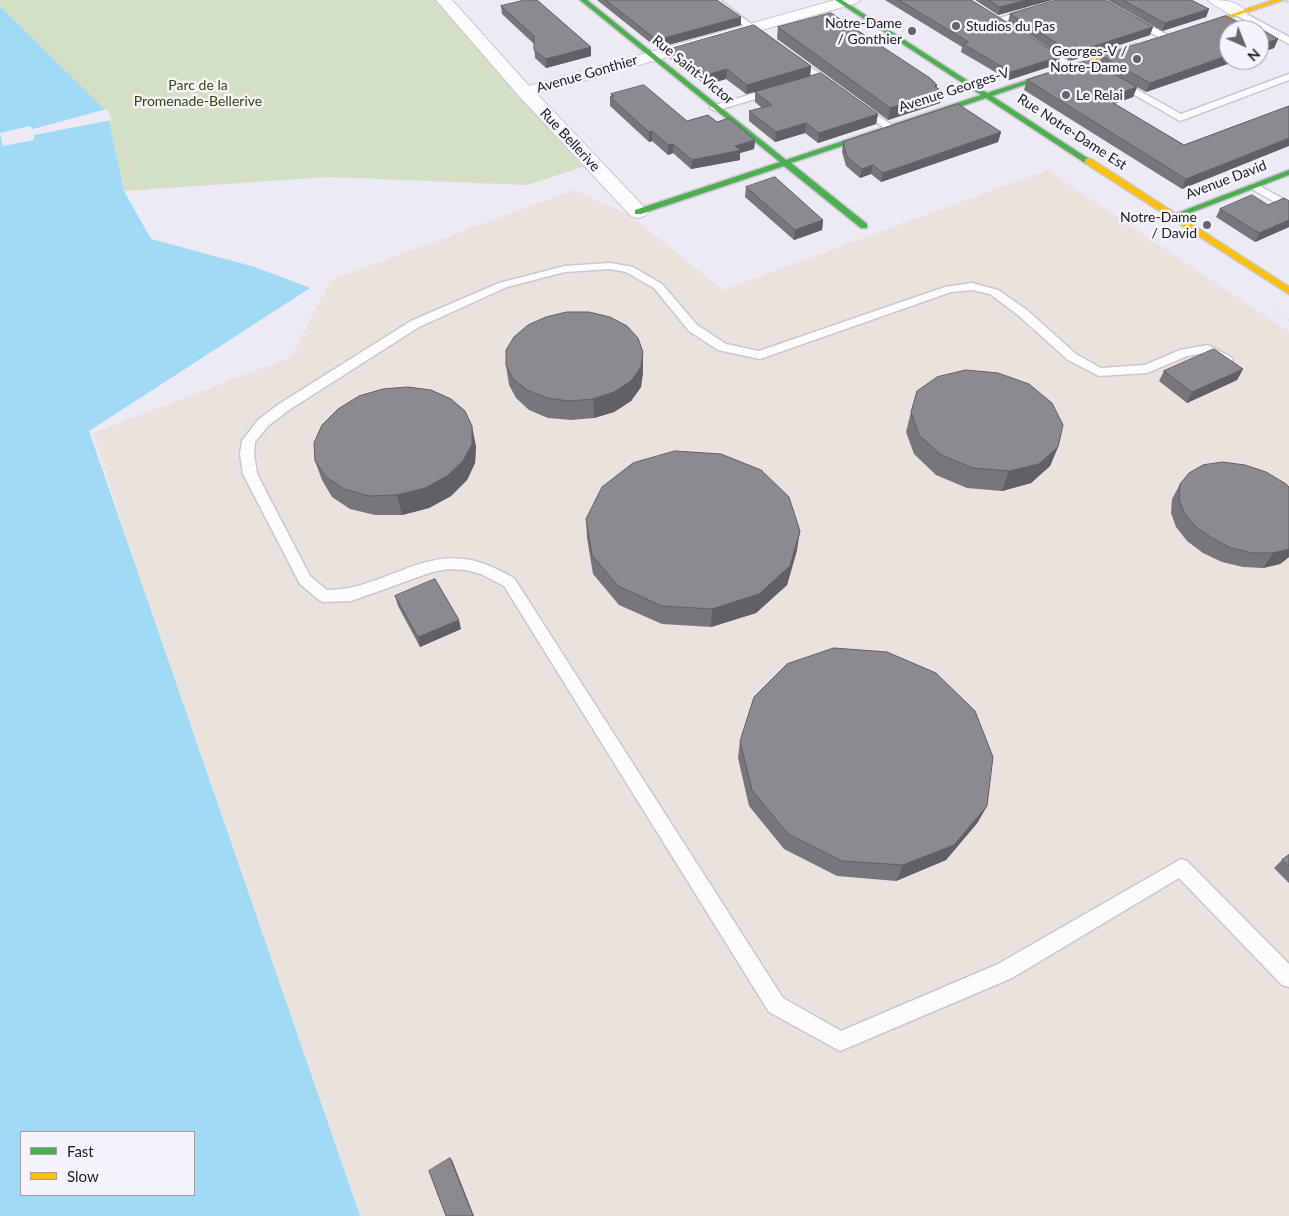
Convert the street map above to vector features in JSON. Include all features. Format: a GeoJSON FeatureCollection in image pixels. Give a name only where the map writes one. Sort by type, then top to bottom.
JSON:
{"type":"FeatureCollection","features":[{"type":"Feature","properties":{"kind":"street","name":"Rue Bellerive"},"geometry":{"type":"LineString","coordinates":[[444,0],[525,92],[638,212]]}},
{"type":"Feature","properties":{"kind":"street"},"geometry":{"type":"LineString","coordinates":[[1216,0],[1239,13]]}},
{"type":"Feature","properties":{"kind":"street","name":"Avenue Georges-V"},"geometry":{"type":"LineString","coordinates":[[638,212],[889,127],[1280,0]]}},
{"type":"Feature","properties":{"kind":"street","name":"Rue Saint-Victor"},"geometry":{"type":"LineString","coordinates":[[589,1],[650,56],[786,162],[864,226]]}},
{"type":"Feature","properties":{"kind":"street","name":"Avenue Gonthier"},"geometry":{"type":"LineString","coordinates":[[525,92],[844,1]]}},
{"type":"Feature","properties":{"kind":"street","name":"Rue Notre-Dame Est"},"geometry":{"type":"LineString","coordinates":[[844,1],[986,95],[1286,286]]}},
{"type":"Feature","properties":{"kind":"street","name":"Avenue David"},"geometry":{"type":"LineString","coordinates":[[1174,216],[1289,172]]}},
{"type":"Feature","properties":{"kind":"lane"},"geometry":{"type":"LineString","coordinates":[[715,0],[774,44]]}},
{"type":"Feature","properties":{"kind":"lane"},"geometry":{"type":"LineString","coordinates":[[1010,28],[994,18],[1033,10]]}},
{"type":"Feature","properties":{"kind":"lane"},"geometry":{"type":"LineString","coordinates":[[1239,13],[1289,41]]}},
{"type":"Feature","properties":{"kind":"lane"},"geometry":{"type":"LineString","coordinates":[[1131,18],[1174,34]]}},
{"type":"Feature","properties":{"kind":"lane"},"geometry":{"type":"LineString","coordinates":[[1032,42],[1072,67]]}},
{"type":"Feature","properties":{"kind":"lane"},"geometry":{"type":"LineString","coordinates":[[789,55],[815,79],[846,97],[889,127]]}},
{"type":"Feature","properties":{"kind":"lane"},"geometry":{"type":"LineString","coordinates":[[1084,63],[1180,118],[1289,78]]}},
{"type":"Feature","properties":{"kind":"lane"},"geometry":{"type":"LineString","coordinates":[[715,108],[782,88]]}},
{"type":"Feature","properties":{"kind":"lane"},"geometry":{"type":"LineString","coordinates":[[1254,186],[1289,206]]}},
{"type":"Feature","properties":{"kind":"lane"},"geometry":{"type":"LineString","coordinates":[[1227,360],[1208,349],[1184,353],[1147,369],[1099,372],[1072,357],[1023,313],[994,292],[972,286],[949,289],[760,354],[722,347],[700,333],[693,328],[658,286],[628,269],[610,266],[565,269],[503,285],[414,324],[284,407],[263,423],[249,441],[247,454],[250,474],[305,580],[324,596],[354,594],[423,567],[458,562],[495,573],[509,582],[776,1006],[840,1041],[1005,971],[1180,867],[1289,978]]}},
{"type":"Feature","properties":{"kind":"path"},"geometry":{"type":"LineString","coordinates":[[105,0],[111,3],[124,18],[107,46],[113,72],[175,132],[190,142],[207,147],[237,145],[298,134],[354,114],[430,83],[464,79],[525,92]]}},
{"type":"Feature","properties":{"kind":"shaded area"},"geometry":{"type":"Polygon","coordinates":[[[1047,170],[1289,332],[1289,1216],[360,1216],[205,785],[93,433],[291,357],[331,280],[574,190],[631,216],[723,290],[1047,170]]]}},
{"type":"Feature","properties":{"kind":"green space","name":"Parc de la Promenade-Bellerive"},"geometry":{"type":"Polygon","coordinates":[[[0,0],[438,0],[583,167],[527,185],[328,177],[124,191],[107,112],[0,16],[0,0]]]}},
{"type":"Feature","properties":{"kind":"water"},"geometry":{"type":"Polygon","coordinates":[[[0,6],[107,112],[124,191],[151,239],[255,267],[310,288],[89,431],[360,1216],[0,1216],[0,6]]]}},
{"type":"Feature","properties":{"kind":"pier"},"geometry":{"type":"Polygon","coordinates":[[[107,109],[112,120],[34,135],[34,140],[3,146],[0,133],[30,126],[33,129],[107,109]]]}},
{"type":"Feature","properties":{"kind":"building"},"geometry":{"type":"Polygon","coordinates":[[[525,0],[537,0],[591,47],[546,59],[534,50],[534,36],[501,6],[525,0]]]}},
{"type":"Feature","properties":{"kind":"building"},"geometry":{"type":"Polygon","coordinates":[[[606,0],[717,0],[741,17],[657,40],[606,0]]]}},
{"type":"Feature","properties":{"kind":"building"},"geometry":{"type":"Polygon","coordinates":[[[899,0],[971,0],[1061,56],[1011,72],[963,44],[968,42],[899,0]]]}},
{"type":"Feature","properties":{"kind":"building"},"geometry":{"type":"Polygon","coordinates":[[[989,0],[1026,0],[1000,7],[989,0]]]}},
{"type":"Feature","properties":{"kind":"building"},"geometry":{"type":"Polygon","coordinates":[[[1056,0],[1105,0],[1153,27],[1073,53],[1010,14],[1056,0]]]}},
{"type":"Feature","properties":{"kind":"building"},"geometry":{"type":"Polygon","coordinates":[[[1123,0],[1191,0],[1209,9],[1165,23],[1123,0]]]}},
{"type":"Feature","properties":{"kind":"building"},"geometry":{"type":"Polygon","coordinates":[[[831,13],[930,78],[937,85],[934,86],[942,91],[890,108],[778,27],[831,13]]]}},
{"type":"Feature","properties":{"kind":"building"},"geometry":{"type":"Polygon","coordinates":[[[1226,16],[1234,20],[1219,20],[1219,59],[1150,83],[1101,56],[1226,16]]]}},
{"type":"Feature","properties":{"kind":"building"},"geometry":{"type":"Polygon","coordinates":[[[754,25],[811,66],[747,85],[727,69],[706,75],[670,49],[754,25]]]}},
{"type":"Feature","properties":{"kind":"building"},"geometry":{"type":"Polygon","coordinates":[[[1269,34],[1278,39],[1269,42],[1269,34]]]}},
{"type":"Feature","properties":{"kind":"building"},"geometry":{"type":"Polygon","coordinates":[[[1089,60],[1137,87],[1105,98],[1184,145],[1289,106],[1289,138],[1186,179],[1027,80],[1089,60]]]}},
{"type":"Feature","properties":{"kind":"building"},"geometry":{"type":"Polygon","coordinates":[[[821,73],[878,114],[819,133],[806,123],[776,132],[749,111],[772,105],[755,92],[821,73]]]}},
{"type":"Feature","properties":{"kind":"building"},"geometry":{"type":"Polygon","coordinates":[[[644,85],[687,121],[708,115],[717,122],[729,118],[755,140],[735,146],[741,150],[692,160],[673,144],[668,145],[652,131],[649,132],[610,97],[614,96],[611,94],[644,85]]]}},
{"type":"Feature","properties":{"kind":"building"},"geometry":{"type":"Polygon","coordinates":[[[958,104],[1001,132],[883,173],[873,165],[862,169],[847,157],[843,142],[958,104]]]}},
{"type":"Feature","properties":{"kind":"building"},"geometry":{"type":"Polygon","coordinates":[[[775,177],[823,220],[795,230],[746,187],[775,177]]]}},
{"type":"Feature","properties":{"kind":"building"},"geometry":{"type":"Polygon","coordinates":[[[1252,195],[1268,205],[1284,198],[1289,201],[1289,220],[1259,233],[1220,209],[1252,195]]]}},
{"type":"Feature","properties":{"kind":"building"},"geometry":{"type":"Polygon","coordinates":[[[567,312],[589,312],[610,317],[627,326],[638,338],[643,352],[641,367],[631,381],[614,392],[593,399],[569,401],[547,398],[527,390],[513,379],[506,365],[506,350],[514,337],[528,325],[546,317],[567,312]]]}},
{"type":"Feature","properties":{"kind":"building"},"geometry":{"type":"Polygon","coordinates":[[[1214,349],[1243,369],[1192,392],[1164,371],[1214,349]]]}},
{"type":"Feature","properties":{"kind":"building"},"geometry":{"type":"Polygon","coordinates":[[[966,370],[998,373],[1029,384],[1052,403],[1063,425],[1058,447],[1039,464],[1009,471],[973,468],[941,455],[919,435],[911,412],[917,391],[937,377],[966,370]]]}},
{"type":"Feature","properties":{"kind":"building"},"geometry":{"type":"Polygon","coordinates":[[[408,387],[431,390],[451,399],[465,411],[472,426],[472,444],[463,461],[447,476],[425,488],[397,495],[369,496],[344,489],[326,477],[315,461],[314,443],[322,425],[338,409],[359,396],[383,389],[408,387]]]}},
{"type":"Feature","properties":{"kind":"building"},"geometry":{"type":"Polygon","coordinates":[[[675,451],[721,454],[761,470],[789,497],[800,531],[790,566],[759,594],[712,609],[662,606],[618,586],[592,555],[586,519],[602,487],[633,463],[675,451]]]}},
{"type":"Feature","properties":{"kind":"building"},"geometry":{"type":"Polygon","coordinates":[[[1223,462],[1245,465],[1266,472],[1289,487],[1289,549],[1273,553],[1253,553],[1231,548],[1195,526],[1184,513],[1179,499],[1180,484],[1189,473],[1203,465],[1223,462]]]}},
{"type":"Feature","properties":{"kind":"building"},"geometry":{"type":"Polygon","coordinates":[[[435,579],[459,620],[418,637],[395,596],[435,579]]]}},
{"type":"Feature","properties":{"kind":"building"},"geometry":{"type":"Polygon","coordinates":[[[834,648],[887,652],[936,673],[975,711],[993,757],[987,806],[954,845],[903,865],[842,861],[788,834],[752,790],[740,741],[754,697],[787,664],[834,648]]]}},
{"type":"Feature","properties":{"kind":"building"},"geometry":{"type":"Polygon","coordinates":[[[1289,855],[1289,866],[1282,860],[1289,855]]]}},
{"type":"Feature","properties":{"kind":"building"},"geometry":{"type":"Polygon","coordinates":[[[450,1158],[473,1216],[446,1216],[429,1171],[450,1158]]]}},
{"type":"Feature","properties":{"kind":"railway"},"geometry":{"type":"LineString","coordinates":[[1284,0],[1289,3]]}},
{"type":"Feature","properties":{"kind":"traffic: fast"},"geometry":{"type":"LineString","coordinates":[[583,0],[864,226]]}},
{"type":"Feature","properties":{"kind":"traffic: fast"},"geometry":{"type":"LineString","coordinates":[[838,0],[1088,161]]}},
{"type":"Feature","properties":{"kind":"traffic: fast"},"geometry":{"type":"LineString","coordinates":[[638,212],[1051,74]]}},
{"type":"Feature","properties":{"kind":"traffic: fast"},"geometry":{"type":"LineString","coordinates":[[1174,216],[1289,172]]}},
{"type":"Feature","properties":{"kind":"traffic: slow"},"geometry":{"type":"LineString","coordinates":[[1191,29],[1280,0]]}},
{"type":"Feature","properties":{"kind":"traffic: slow"},"geometry":{"type":"LineString","coordinates":[[1051,74],[1136,46]]}},
{"type":"Feature","properties":{"kind":"traffic: slow"},"geometry":{"type":"LineString","coordinates":[[1088,161],[1289,291]]}},
{"type":"Feature","properties":{"kind":"place","name":"Studios du Pas"},"geometry":{"type":"Point","coordinates":[956,26]}},
{"type":"Feature","properties":{"kind":"place","name":"Notre-Dame / Gonthier"},"geometry":{"type":"Point","coordinates":[912,31]}},
{"type":"Feature","properties":{"kind":"place","name":"Georges-V / Notre-Dame"},"geometry":{"type":"Point","coordinates":[1137,59]}},
{"type":"Feature","properties":{"kind":"place","name":"Le Relai"},"geometry":{"type":"Point","coordinates":[1066,95]}},
{"type":"Feature","properties":{"kind":"place","name":"Notre-Dame / David"},"geometry":{"type":"Point","coordinates":[1207,225]}}]}
